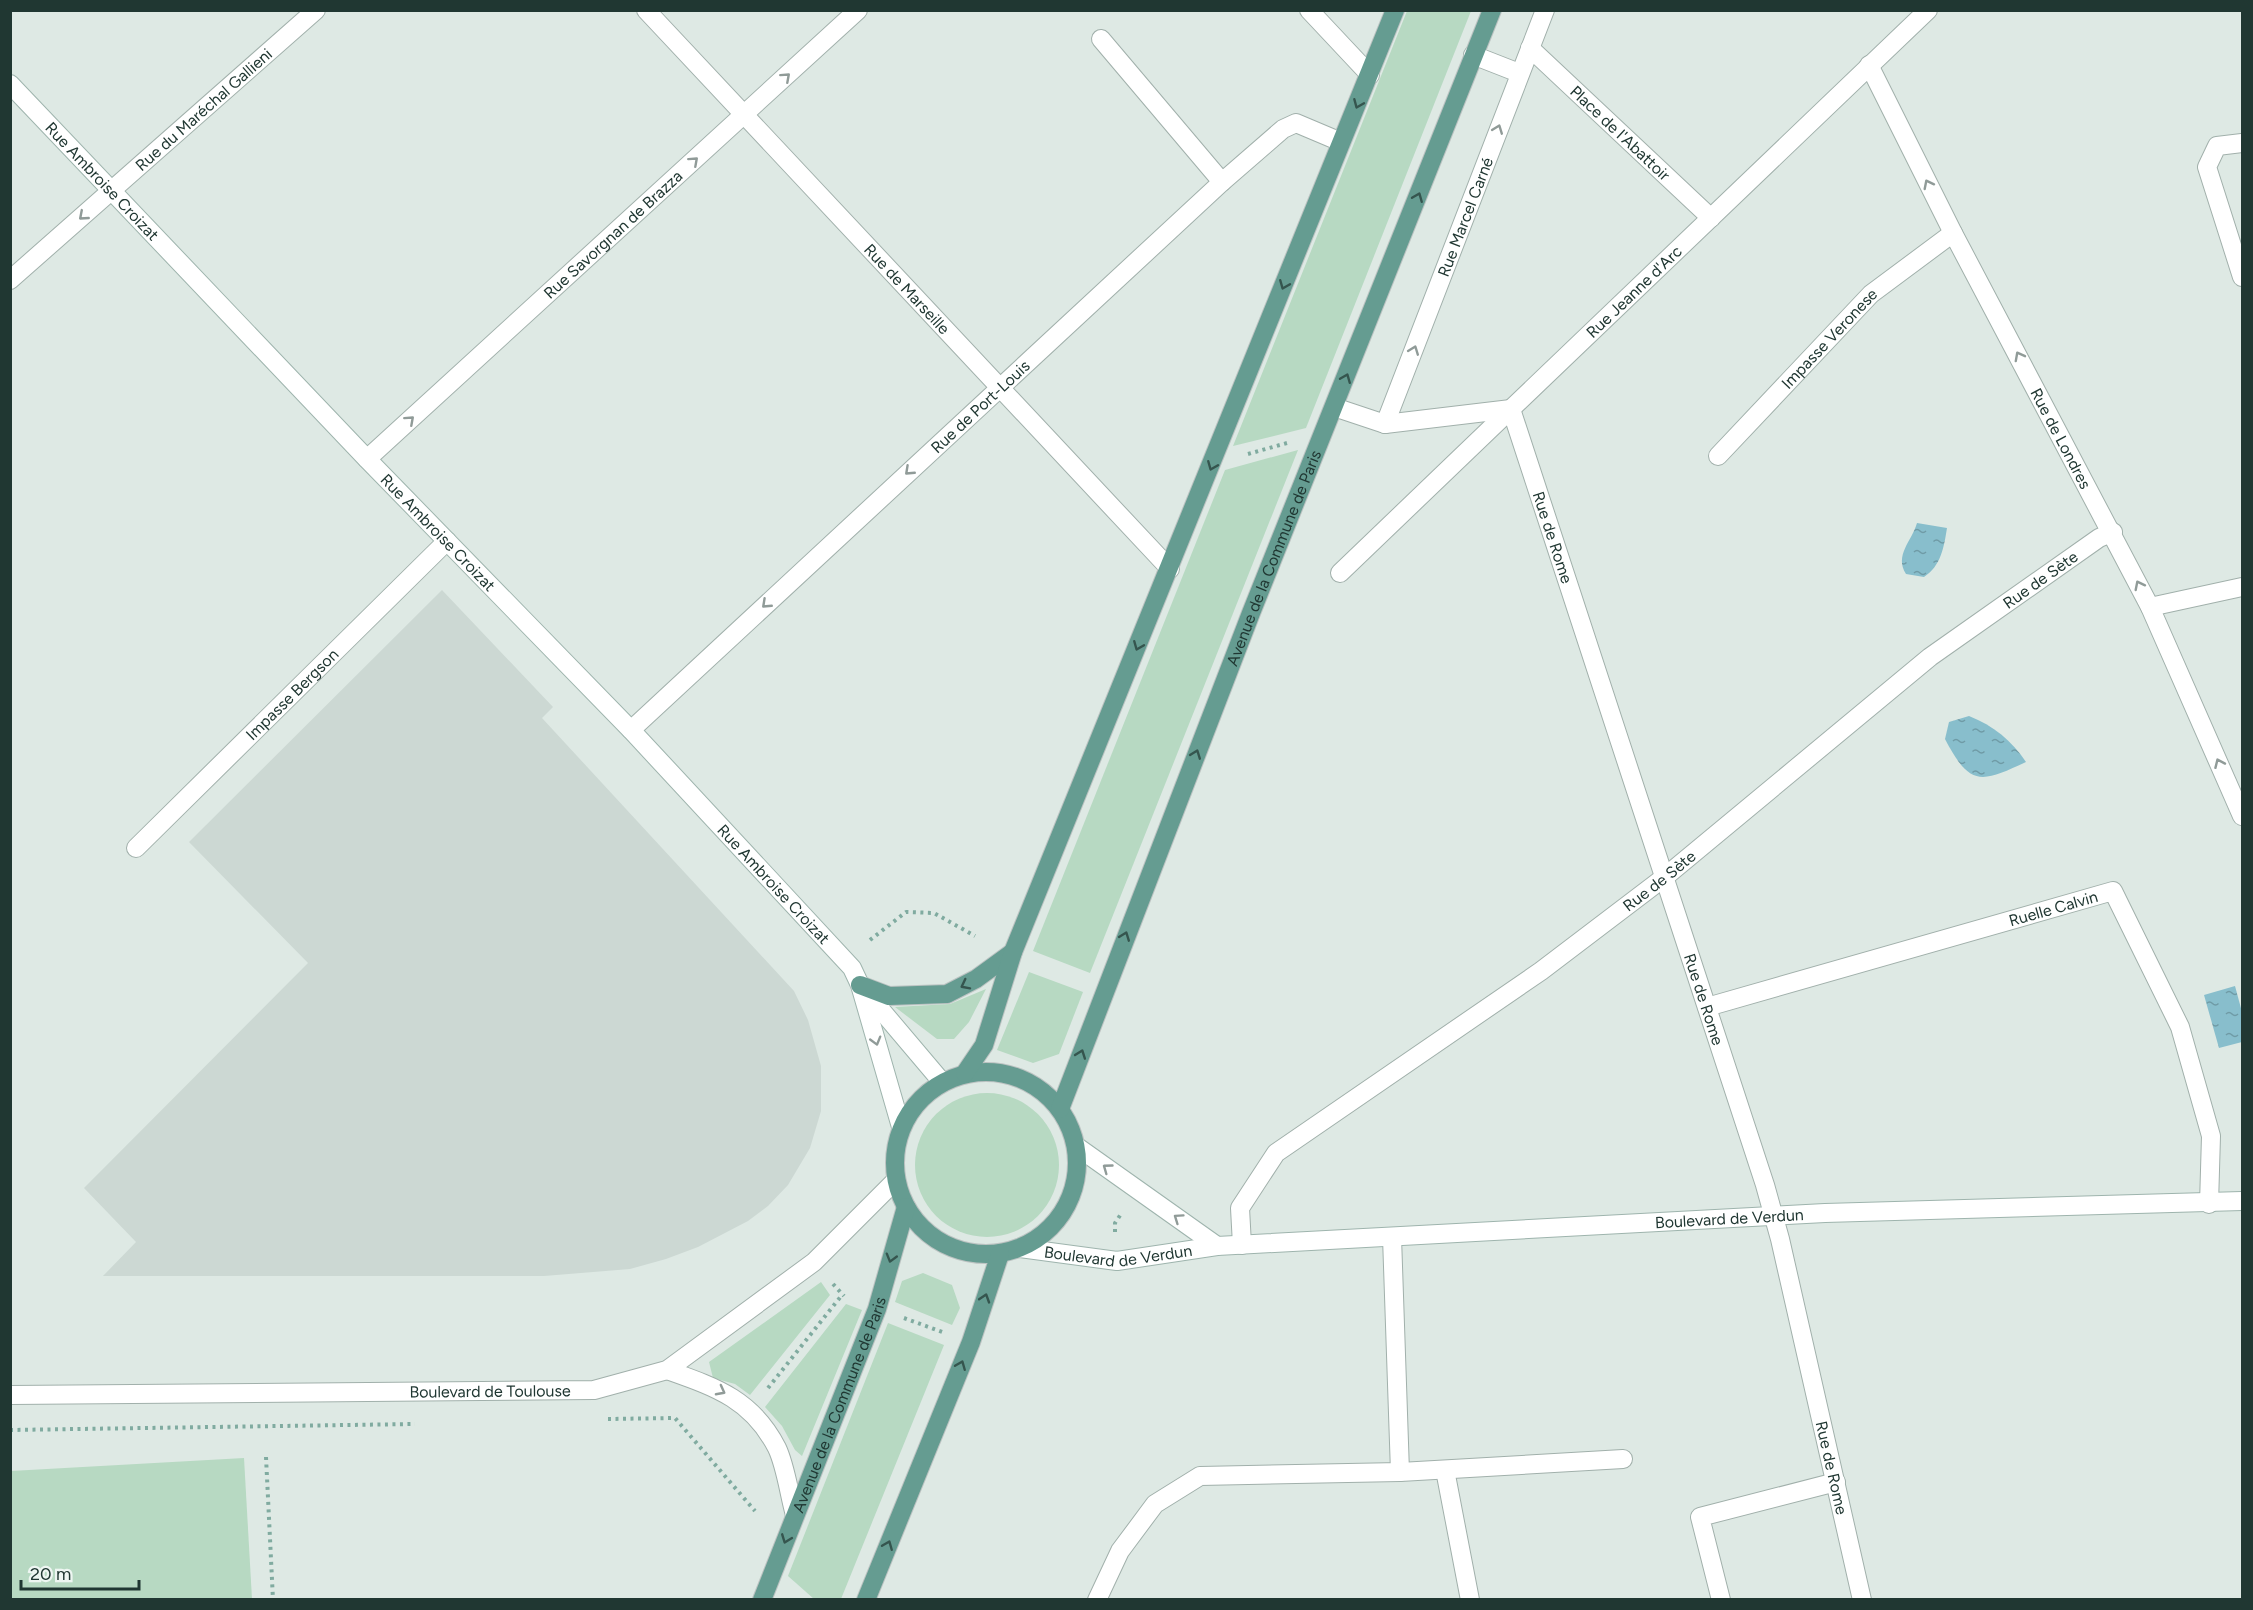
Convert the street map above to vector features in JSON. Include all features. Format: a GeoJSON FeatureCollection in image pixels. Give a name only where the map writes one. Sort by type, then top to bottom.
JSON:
{"type":"FeatureCollection","features":[{"type":"Feature","properties":{"kind":"main road"},"geometry":{"type":"LineString","coordinates":[[965,1073],[984,1045],[1013,952],[1395,10]]}},
{"type":"Feature","properties":{"kind":"main road","name":"Avenue de la Commune de Paris"},"geometry":{"type":"LineString","coordinates":[[1060,1109],[1104,990],[1492,10]]}},
{"type":"Feature","properties":{"kind":"main road"},"geometry":{"type":"LineString","coordinates":[[860,985],[890,996],[947,994],[976,979],[1013,952]]}},
{"type":"Feature","properties":{"kind":"main road"},"geometry":{"type":"LineString","coordinates":[[1001,1072],[1034,1085],[1060,1109],[1076,1146],[1077,1177],[1067,1207],[1047,1232],[1020,1248],[1000,1254],[963,1251],[930,1235],[906,1207],[896,1180],[896,1143],[901,1127],[918,1101],[942,1082],[965,1073],[1001,1072]]}},
{"type":"Feature","properties":{"kind":"main road","name":"Avenue de la Commune de Paris"},"geometry":{"type":"LineString","coordinates":[[762,1599],[877,1309],[906,1207]]}},
{"type":"Feature","properties":{"kind":"main road"},"geometry":{"type":"LineString","coordinates":[[866,1599],[971,1342],[1000,1254]]}},
{"type":"Feature","properties":{"kind":"street","name":"Rue du Maréchal Gallieni"},"geometry":{"type":"LineString","coordinates":[[10,280],[316,10]]}},
{"type":"Feature","properties":{"kind":"street","name":"Rue de Marseille"},"geometry":{"type":"LineString","coordinates":[[646,10],[998,389],[1170,569]]}},
{"type":"Feature","properties":{"kind":"street","name":"Rue Savorgnan de Brazza"},"geometry":{"type":"LineString","coordinates":[[367,459],[858,10]]}},
{"type":"Feature","properties":{"kind":"street"},"geometry":{"type":"LineString","coordinates":[[1310,10],[1370,75]]}},
{"type":"Feature","properties":{"kind":"street","name":"Rue Marcel Carné"},"geometry":{"type":"LineString","coordinates":[[1385,424],[1545,10]]}},
{"type":"Feature","properties":{"kind":"street","name":"Rue Jeanne d'Arc"},"geometry":{"type":"LineString","coordinates":[[1340,573],[1928,10]]}},
{"type":"Feature","properties":{"kind":"street"},"geometry":{"type":"LineString","coordinates":[[1101,39],[1222,182]]}},
{"type":"Feature","properties":{"kind":"street","name":"Place de l'Abattoir"},"geometry":{"type":"LineString","coordinates":[[1530,48],[1711,218]]}},
{"type":"Feature","properties":{"kind":"street"},"geometry":{"type":"LineString","coordinates":[[1473,55],[1520,73]]}},
{"type":"Feature","properties":{"kind":"street","name":"Rue de Londres"},"geometry":{"type":"LineString","coordinates":[[1869,65],[1953,233],[2113,532],[2150,607],[2242,816]]}},
{"type":"Feature","properties":{"kind":"street","name":"Rue Ambroise Croizat"},"geometry":{"type":"LineString","coordinates":[[10,84],[367,459],[631,730],[852,968],[860,985],[901,1127]]}},
{"type":"Feature","properties":{"kind":"street","name":"Rue de Port-Louis"},"geometry":{"type":"LineString","coordinates":[[631,730],[1222,182],[1283,129],[1296,123],[1341,142]]}},
{"type":"Feature","properties":{"kind":"street"},"geometry":{"type":"LineString","coordinates":[[2242,143],[2217,146],[2207,167],[2242,277]]}},
{"type":"Feature","properties":{"kind":"street","name":"Impasse Veronese"},"geometry":{"type":"LineString","coordinates":[[1718,456],[1871,294],[1953,233]]}},
{"type":"Feature","properties":{"kind":"street"},"geometry":{"type":"LineString","coordinates":[[1334,407],[1385,424],[1511,409]]}},
{"type":"Feature","properties":{"kind":"street","name":"Rue de Rome"},"geometry":{"type":"LineString","coordinates":[[1511,409],[1666,876],[1774,1216],[1862,1599]]}},
{"type":"Feature","properties":{"kind":"street","name":"Rue de Sète"},"geometry":{"type":"LineString","coordinates":[[1242,1245],[1240,1208],[1276,1153],[1541,971],[1666,876],[1930,657],[2099,538],[2113,532]]}},
{"type":"Feature","properties":{"kind":"street","name":"Impasse Bergson"},"geometry":{"type":"LineString","coordinates":[[136,848],[447,541]]}},
{"type":"Feature","properties":{"kind":"street"},"geometry":{"type":"LineString","coordinates":[[2150,607],[2242,587]]}},
{"type":"Feature","properties":{"kind":"street","name":"Ruelle Calvin"},"geometry":{"type":"LineString","coordinates":[[1707,1007],[2113,891],[2180,1027],[2211,1136],[2210,1204]]}},
{"type":"Feature","properties":{"kind":"street","name":"Rue Ambroise Croizat"},"geometry":{"type":"LineString","coordinates":[[860,985],[942,1082]]}},
{"type":"Feature","properties":{"kind":"street","name":"Boulevard de Verdun"},"geometry":{"type":"LineString","coordinates":[[1076,1146],[1217,1246]]}},
{"type":"Feature","properties":{"kind":"street","name":"Boulevard de Toulouse"},"geometry":{"type":"LineString","coordinates":[[10,1395],[594,1390],[667,1371],[814,1262],[896,1180]]}},
{"type":"Feature","properties":{"kind":"street","name":"Boulevard de Verdun"},"geometry":{"type":"LineString","coordinates":[[1020,1248],[1117,1261],[1217,1246],[1774,1216],[1941,1208],[2242,1202]]}},
{"type":"Feature","properties":{"kind":"street"},"geometry":{"type":"LineString","coordinates":[[1392,1237],[1400,1472]]}},
{"type":"Feature","properties":{"kind":"street"},"geometry":{"type":"LineString","coordinates":[[667,1371],[719,1389],[751,1410],[777,1449],[795,1515]]}},
{"type":"Feature","properties":{"kind":"street"},"geometry":{"type":"LineString","coordinates":[[1097,1599],[1120,1551],[1155,1504],[1200,1476],[1400,1472],[1623,1459]]}},
{"type":"Feature","properties":{"kind":"street"},"geometry":{"type":"LineString","coordinates":[[1445,1470],[1470,1599]]}},
{"type":"Feature","properties":{"kind":"street"},"geometry":{"type":"LineString","coordinates":[[1721,1599],[1700,1517],[1836,1482]]}},
{"type":"Feature","properties":{"kind":"path"},"geometry":{"type":"LineString","coordinates":[[1238,457],[1291,442]]}},
{"type":"Feature","properties":{"kind":"path"},"geometry":{"type":"LineString","coordinates":[[870,940],[906,912],[934,913],[975,936]]}},
{"type":"Feature","properties":{"kind":"path"},"geometry":{"type":"LineString","coordinates":[[1115,1234],[1115,1223],[1121,1213]]}},
{"type":"Feature","properties":{"kind":"path"},"geometry":{"type":"LineString","coordinates":[[828,1278],[842,1295],[853,1299]]}},
{"type":"Feature","properties":{"kind":"path"},"geometry":{"type":"LineString","coordinates":[[763,1396],[842,1295]]}},
{"type":"Feature","properties":{"kind":"path"},"geometry":{"type":"LineString","coordinates":[[898,1315],[950,1334]]}},
{"type":"Feature","properties":{"kind":"path"},"geometry":{"type":"LineString","coordinates":[[603,1419],[675,1418],[755,1511]]}},
{"type":"Feature","properties":{"kind":"path"},"geometry":{"type":"LineString","coordinates":[[10,1430],[424,1424]]}},
{"type":"Feature","properties":{"kind":"path"},"geometry":{"type":"LineString","coordinates":[[266,1457],[273,1599]]}},
{"type":"Feature","properties":{"kind":"shaded area"},"geometry":{"type":"Polygon","coordinates":[[[442,590],[553,707],[542,718],[794,991],[808,1020],[821,1066],[821,1111],[810,1148],[788,1185],[768,1206],[748,1221],[698,1247],[630,1269],[544,1276],[103,1276],[136,1242],[84,1188],[308,963],[189,842],[442,590]]]}},
{"type":"Feature","properties":{"kind":"green space"},"geometry":{"type":"Polygon","coordinates":[[[1407,11],[1471,11],[1306,428],[1233,446],[1407,11]]]}},
{"type":"Feature","properties":{"kind":"green space"},"geometry":{"type":"Polygon","coordinates":[[[1298,450],[1090,973],[1033,951],[1225,470],[1298,450]]]}},
{"type":"Feature","properties":{"kind":"green space"},"geometry":{"type":"Polygon","coordinates":[[[1029,972],[1083,992],[1059,1054],[1033,1063],[997,1050],[1029,972]]]}},
{"type":"Feature","properties":{"kind":"green space"},"geometry":{"type":"Polygon","coordinates":[[[986,989],[969,1022],[954,1039],[937,1039],[895,1007],[950,1004],[986,989]]]}},
{"type":"Feature","properties":{"kind":"green space"},"geometry":{"type":"Polygon","coordinates":[[[987,1093],[1015,1098],[1038,1114],[1054,1137],[1059,1165],[1054,1193],[1038,1216],[1015,1232],[987,1237],[959,1232],[936,1216],[920,1193],[915,1165],[920,1137],[936,1114],[959,1098],[987,1093]]]}},
{"type":"Feature","properties":{"kind":"green space"},"geometry":{"type":"Polygon","coordinates":[[[923,1273],[952,1285],[960,1308],[952,1325],[895,1302],[902,1281],[923,1273]]]}},
{"type":"Feature","properties":{"kind":"green space"},"geometry":{"type":"Polygon","coordinates":[[[821,1282],[830,1295],[750,1395],[735,1384],[713,1378],[709,1362],[821,1282]]]}},
{"type":"Feature","properties":{"kind":"green space"},"geometry":{"type":"Polygon","coordinates":[[[846,1304],[862,1310],[802,1456],[795,1450],[782,1426],[765,1407],[846,1304]]]}},
{"type":"Feature","properties":{"kind":"green space"},"geometry":{"type":"Polygon","coordinates":[[[888,1323],[944,1345],[841,1599],[814,1599],[788,1576],[888,1323]]]}},
{"type":"Feature","properties":{"kind":"green space"},"geometry":{"type":"Polygon","coordinates":[[[244,1458],[252,1599],[11,1599],[11,1471],[244,1458]]]}},
{"type":"Feature","properties":{"kind":"water"},"geometry":{"type":"Polygon","coordinates":[[[1917,523],[1947,528],[1938,562],[1924,577],[1906,574],[1902,561],[1905,548],[1917,523]]]}},
{"type":"Feature","properties":{"kind":"water"},"geometry":{"type":"Polygon","coordinates":[[[1969,716],[2001,734],[2026,762],[1987,777],[1970,773],[1962,766],[1945,739],[1949,722],[1969,716]]]}},
{"type":"Feature","properties":{"kind":"water"},"geometry":{"type":"Polygon","coordinates":[[[2235,986],[2242,1012],[2242,1042],[2219,1048],[2204,995],[2235,986]]]}}]}
